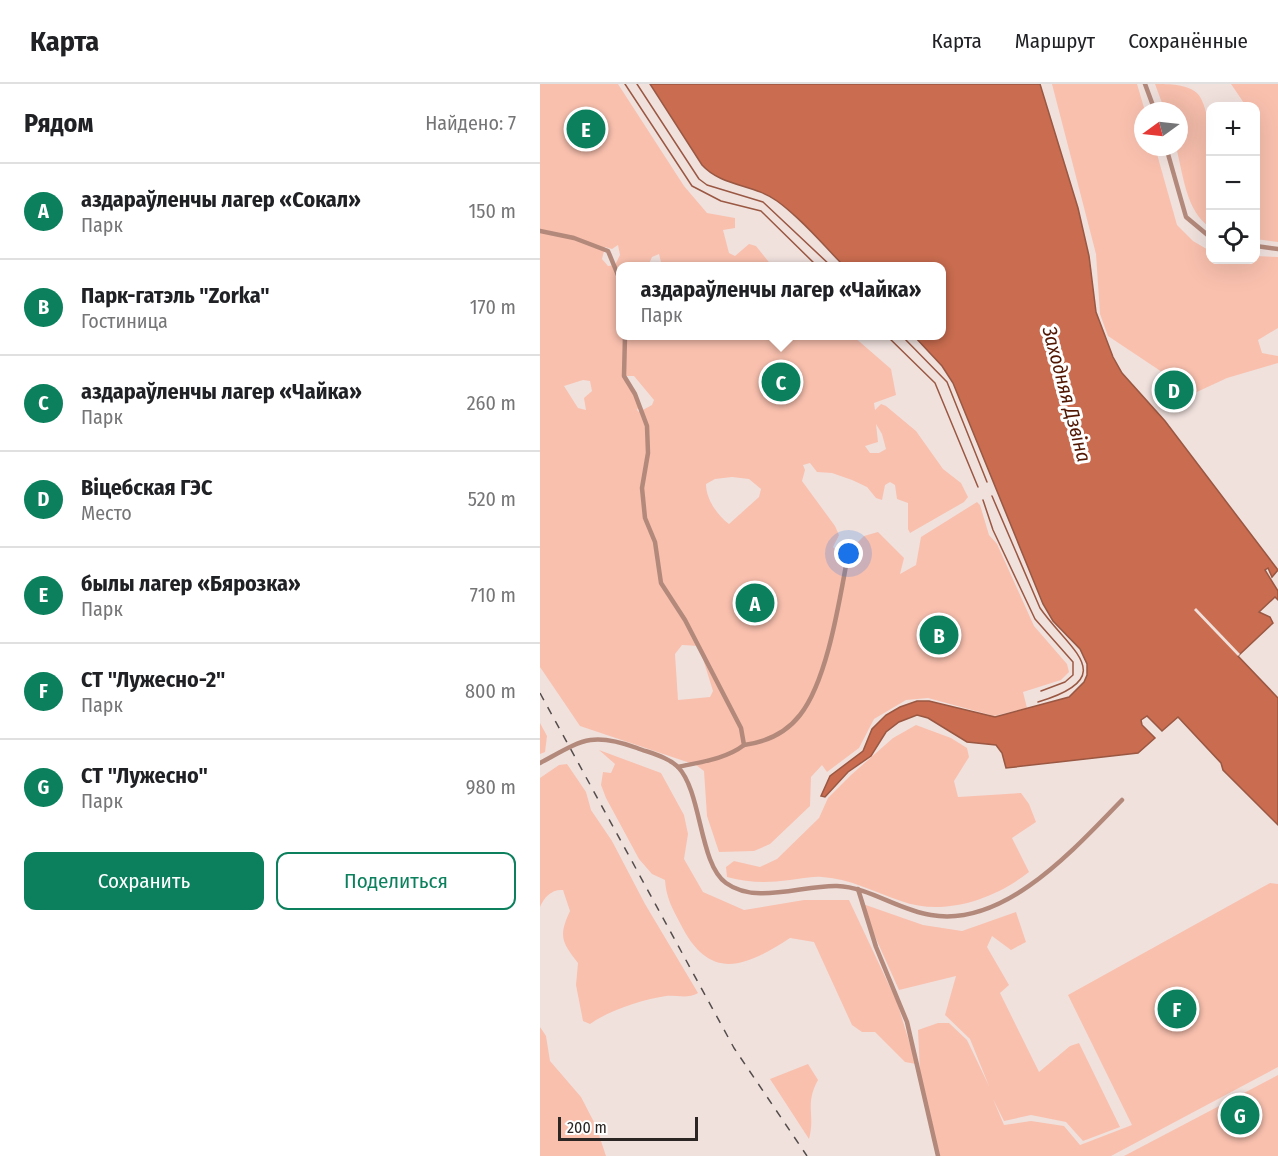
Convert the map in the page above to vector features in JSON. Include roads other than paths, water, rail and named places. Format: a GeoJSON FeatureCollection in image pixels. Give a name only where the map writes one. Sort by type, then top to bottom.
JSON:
{"type":"FeatureCollection","features":[{"type":"Feature","properties":{"kind":"street"},"geometry":{"type":"LineString","coordinates":[[1145,84],[1152,102]]}},
{"type":"Feature","properties":{"kind":"street"},"geometry":{"type":"LineString","coordinates":[[1169,156],[1186,217],[1206,234]]}},
{"type":"Feature","properties":{"kind":"street"},"geometry":{"type":"LineString","coordinates":[[540,231],[574,238],[608,251],[616,269]]}},
{"type":"Feature","properties":{"kind":"street"},"geometry":{"type":"LineString","coordinates":[[1260,247],[1278,249]]}},
{"type":"Feature","properties":{"kind":"street"},"geometry":{"type":"LineString","coordinates":[[625,340],[624,376],[635,394],[647,426],[648,453],[643,498],[645,518],[656,542],[661,583],[685,620],[741,728],[744,745]]}},
{"type":"Feature","properties":{"kind":"street"},"geometry":{"type":"LineString","coordinates":[[678,768],[709,760],[744,745],[763,742],[775,737],[800,715],[822,666],[836,622],[847,560]]}},
{"type":"Feature","properties":{"kind":"street"},"geometry":{"type":"LineString","coordinates":[[540,763],[584,740],[601,738],[663,758],[678,768],[686,781],[714,867],[723,882],[738,891],[750,893],[815,886],[858,888],[904,909],[947,917],[991,907],[1034,884],[1122,800]]}},
{"type":"Feature","properties":{"kind":"street"},"geometry":{"type":"LineString","coordinates":[[858,888],[876,947],[907,1022],[938,1156]]}},
{"type":"Feature","properties":{"kind":"water","name":"Заходняя Дзвіна"},"geometry":{"type":"Polygon","coordinates":[[[650,84],[1040,84],[1078,208],[1089,256],[1096,312],[1113,357],[1122,373],[1165,421],[1278,570],[1272,577],[1268,568],[1265,570],[1278,591],[1278,600],[1275,597],[1259,612],[1270,617],[1273,623],[1238,656],[1278,698],[1278,825],[1223,770],[1221,763],[1178,717],[1162,731],[1147,716],[1141,720],[1142,725],[1155,738],[1138,753],[1006,768],[1002,753],[996,745],[967,742],[928,718],[917,715],[899,722],[886,732],[871,756],[848,772],[825,797],[821,796],[830,776],[863,751],[872,729],[886,715],[900,707],[917,701],[929,701],[995,717],[1069,697],[1084,682],[1087,675],[1087,664],[1080,649],[1053,621],[1043,604],[953,383],[942,366],[918,340],[946,340],[946,262],[840,262],[804,224],[777,201],[758,191],[719,178],[702,165],[650,84]]]}},
{"type":"Feature","properties":{"kind":"waterway"},"geometry":{"type":"LineString","coordinates":[[625,84],[692,186],[721,201],[761,211],[813,262]]}},
{"type":"Feature","properties":{"kind":"waterway"},"geometry":{"type":"LineString","coordinates":[[637,84],[699,179],[707,185],[763,202],[827,262]]}},
{"type":"Feature","properties":{"kind":"waterway"},"geometry":{"type":"LineString","coordinates":[[891,340],[935,383],[978,487]]}},
{"type":"Feature","properties":{"kind":"waterway"},"geometry":{"type":"LineString","coordinates":[[906,340],[947,382],[987,482]]}},
{"type":"Feature","properties":{"kind":"waterway"},"geometry":{"type":"LineString","coordinates":[[992,496],[1040,608],[1081,661],[1083,672],[1078,683],[1063,693],[1038,702]]}},
{"type":"Feature","properties":{"kind":"waterway"},"geometry":{"type":"LineString","coordinates":[[983,500],[993,530],[1035,619],[1073,662],[1073,675],[1065,682],[1041,691]]}},
{"type":"Feature","properties":{"kind":"railway"},"geometry":{"type":"LineString","coordinates":[[540,693],[734,1048],[807,1156]]}},
{"type":"Feature","properties":{"kind":"place","name":"былы лагер «Бярозка»"},"geometry":{"type":"Point","coordinates":[586,129]}},
{"type":"Feature","properties":{"kind":"place","name":"аздараўленчы лагер «Чайка»"},"geometry":{"type":"Point","coordinates":[781,382]}},
{"type":"Feature","properties":{"kind":"place","name":"Віцебская ГЭС"},"geometry":{"type":"Point","coordinates":[1174,390]}},
{"type":"Feature","properties":{"kind":"place","name":"аздараўленчы лагер «Сокал»"},"geometry":{"type":"Point","coordinates":[755,603]}},
{"type":"Feature","properties":{"kind":"place","name":"Парк-гатэль \"Zorka\""},"geometry":{"type":"Point","coordinates":[939,635]}},
{"type":"Feature","properties":{"kind":"place","name":"СТ \"Лужесно-2\""},"geometry":{"type":"Point","coordinates":[1177,1009]}},
{"type":"Feature","properties":{"kind":"place","name":"СТ \"Лужесно\""},"geometry":{"type":"Point","coordinates":[1240,1115]}}]}
